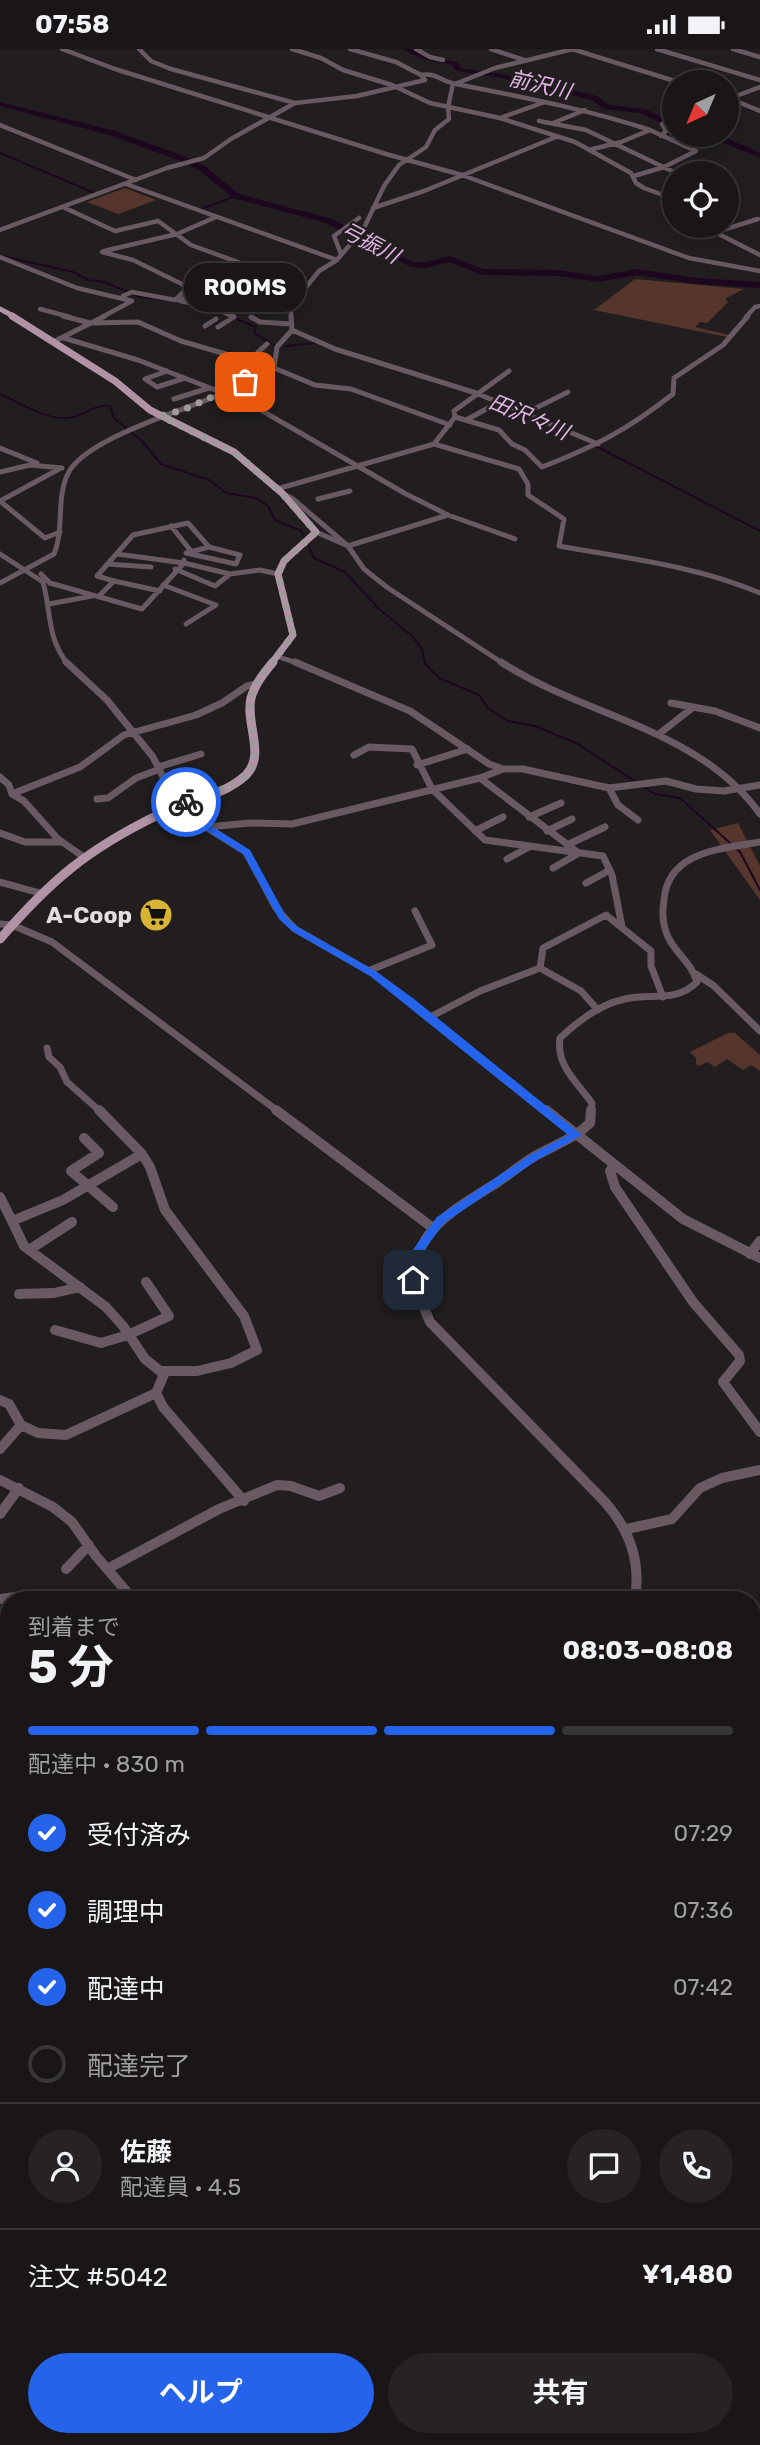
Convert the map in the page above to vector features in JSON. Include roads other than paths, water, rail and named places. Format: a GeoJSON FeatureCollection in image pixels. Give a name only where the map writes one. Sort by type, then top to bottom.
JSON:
{"type":"FeatureCollection","features":[{"type":"Feature","properties":{"kind":"main road"},"geometry":{"type":"LineString","coordinates":[[0,309],[115,380],[133,398],[161,416],[234,452],[280,491],[316,532],[284,561],[278,574],[293,635],[256,684],[250,701],[255,760],[253,768],[236,782],[136,826],[85,858],[40,893],[0,939]]}},
{"type":"Feature","properties":{"kind":"street"},"geometry":{"type":"LineString","coordinates":[[62,49],[116,69],[462,175],[689,258],[760,271]]}},
{"type":"Feature","properties":{"kind":"street"},"geometry":{"type":"LineString","coordinates":[[139,49],[151,61],[171,69],[295,103],[357,96],[425,81],[421,75],[396,62],[350,49]]}},
{"type":"Feature","properties":{"kind":"street"},"geometry":{"type":"LineString","coordinates":[[292,49],[321,58],[343,70],[395,86],[424,100],[500,118],[557,136],[589,150],[634,176],[638,185],[662,194]]}},
{"type":"Feature","properties":{"kind":"street"},"geometry":{"type":"LineString","coordinates":[[416,49],[430,57],[443,60],[437,63]]}},
{"type":"Feature","properties":{"kind":"street"},"geometry":{"type":"LineString","coordinates":[[491,49],[526,60]]}},
{"type":"Feature","properties":{"kind":"street"},"geometry":{"type":"LineString","coordinates":[[453,84],[495,68],[573,49],[662,77]]}},
{"type":"Feature","properties":{"kind":"street"},"geometry":{"type":"LineString","coordinates":[[657,49],[760,79]]}},
{"type":"Feature","properties":{"kind":"street"},"geometry":{"type":"LineString","coordinates":[[733,49],[760,57]]}},
{"type":"Feature","properties":{"kind":"street"},"geometry":{"type":"LineString","coordinates":[[740,51],[746,49]]}},
{"type":"Feature","properties":{"kind":"street"},"geometry":{"type":"LineString","coordinates":[[421,75],[429,70],[453,84],[480,86],[617,118],[696,151],[676,161]]}},
{"type":"Feature","properties":{"kind":"street"},"geometry":{"type":"LineString","coordinates":[[748,76],[760,72]]}},
{"type":"Feature","properties":{"kind":"street"},"geometry":{"type":"LineString","coordinates":[[274,368],[277,347],[291,327],[290,309],[319,271],[337,260],[364,228],[384,186],[404,159],[430,143],[435,130],[449,119],[447,107],[452,97],[453,84]]}},
{"type":"Feature","properties":{"kind":"street"},"geometry":{"type":"LineString","coordinates":[[739,94],[760,87]]}},
{"type":"Feature","properties":{"kind":"street"},"geometry":{"type":"LineString","coordinates":[[500,118],[545,102]]}},
{"type":"Feature","properties":{"kind":"street"},"geometry":{"type":"LineString","coordinates":[[0,230],[207,157],[295,103]]}},
{"type":"Feature","properties":{"kind":"street"},"geometry":{"type":"LineString","coordinates":[[739,103],[760,111]]}},
{"type":"Feature","properties":{"kind":"street"},"geometry":{"type":"LineString","coordinates":[[538,129],[584,110]]}},
{"type":"Feature","properties":{"kind":"street"},"geometry":{"type":"LineString","coordinates":[[539,121],[545,120],[586,130],[662,166]]}},
{"type":"Feature","properties":{"kind":"street"},"geometry":{"type":"LineString","coordinates":[[0,125],[136,180]]}},
{"type":"Feature","properties":{"kind":"street"},"geometry":{"type":"LineString","coordinates":[[589,150],[650,130]]}},
{"type":"Feature","properties":{"kind":"street"},"geometry":{"type":"LineString","coordinates":[[373,208],[410,197],[492,160],[509,156],[533,142],[557,136]]}},
{"type":"Feature","properties":{"kind":"street"},"geometry":{"type":"LineString","coordinates":[[634,176],[662,168]]}},
{"type":"Feature","properties":{"kind":"street"},"geometry":{"type":"LineString","coordinates":[[127,184],[337,260]]}},
{"type":"Feature","properties":{"kind":"street"},"geometry":{"type":"LineString","coordinates":[[65,208],[115,231],[158,221],[191,245],[306,287]]}},
{"type":"Feature","properties":{"kind":"street"},"geometry":{"type":"LineString","coordinates":[[175,300],[222,293],[213,283],[188,287],[133,260],[102,252],[177,234],[216,217]]}},
{"type":"Feature","properties":{"kind":"street"},"geometry":{"type":"LineString","coordinates":[[341,254],[334,236],[359,218]]}},
{"type":"Feature","properties":{"kind":"street"},"geometry":{"type":"LineString","coordinates":[[739,225],[758,219]]}},
{"type":"Feature","properties":{"kind":"street"},"geometry":{"type":"LineString","coordinates":[[727,238],[760,255]]}},
{"type":"Feature","properties":{"kind":"street"},"geometry":{"type":"LineString","coordinates":[[0,257],[19,261],[69,285],[103,294],[175,300],[226,313],[232,318],[218,327]]}},
{"type":"Feature","properties":{"kind":"street"},"geometry":{"type":"LineString","coordinates":[[175,300],[188,287]]}},
{"type":"Feature","properties":{"kind":"street"},"geometry":{"type":"LineString","coordinates":[[55,341],[95,323],[132,301],[128,294]]}},
{"type":"Feature","properties":{"kind":"street"},"geometry":{"type":"LineString","coordinates":[[455,418],[468,419],[499,430],[512,444],[525,450],[542,467],[596,445],[633,425],[673,394],[674,378],[723,345],[752,310],[760,306]]}},
{"type":"Feature","properties":{"kind":"street"},"geometry":{"type":"LineString","coordinates":[[120,307],[138,322],[181,341],[274,368],[314,385],[351,389],[450,425]]}},
{"type":"Feature","properties":{"kind":"street"},"geometry":{"type":"LineString","coordinates":[[226,313],[248,308]]}},
{"type":"Feature","properties":{"kind":"street"},"geometry":{"type":"LineString","coordinates":[[40,309],[95,323],[138,322]]}},
{"type":"Feature","properties":{"kind":"street"},"geometry":{"type":"LineString","coordinates":[[251,317],[260,322],[291,327],[335,349],[475,394],[526,413],[596,445]]}},
{"type":"Feature","properties":{"kind":"street"},"geometry":{"type":"LineString","coordinates":[[205,326],[216,319]]}},
{"type":"Feature","properties":{"kind":"street"},"geometry":{"type":"LineString","coordinates":[[64,338],[226,392],[448,515],[515,539]]}},
{"type":"Feature","properties":{"kind":"street"},"geometry":{"type":"LineString","coordinates":[[258,352],[267,344]]}},
{"type":"Feature","properties":{"kind":"street"},"geometry":{"type":"LineString","coordinates":[[0,583],[54,554],[70,469],[84,456],[161,416],[226,392],[274,368]]}},
{"type":"Feature","properties":{"kind":"street"},"geometry":{"type":"LineString","coordinates":[[167,371],[145,379],[157,387],[185,378]]}},
{"type":"Feature","properties":{"kind":"street"},"geometry":{"type":"LineString","coordinates":[[434,444],[455,418],[454,411],[509,371]]}},
{"type":"Feature","properties":{"kind":"street"},"geometry":{"type":"LineString","coordinates":[[174,399],[209,388]]}},
{"type":"Feature","properties":{"kind":"street"},"geometry":{"type":"LineString","coordinates":[[526,413],[568,392]]}},
{"type":"Feature","properties":{"kind":"street"},"geometry":{"type":"LineString","coordinates":[[468,419],[498,403]]}},
{"type":"Feature","properties":{"kind":"street"},"geometry":{"type":"LineString","coordinates":[[280,491],[434,444],[464,455],[500,462],[524,474],[530,483],[528,495],[531,499],[542,503],[564,519],[559,546],[682,569],[732,581],[760,593]]}},
{"type":"Feature","properties":{"kind":"street"},"geometry":{"type":"LineString","coordinates":[[0,448],[41,465],[70,469]]}},
{"type":"Feature","properties":{"kind":"street"},"geometry":{"type":"LineString","coordinates":[[0,472],[41,465]]}},
{"type":"Feature","properties":{"kind":"street"},"geometry":{"type":"LineString","coordinates":[[60,532],[45,538],[0,501],[61,468]]}},
{"type":"Feature","properties":{"kind":"street"},"geometry":{"type":"LineString","coordinates":[[280,491],[348,546],[364,569],[437,619],[515,671],[543,686],[659,734],[710,765],[743,790],[760,814]]}},
{"type":"Feature","properties":{"kind":"street"},"geometry":{"type":"LineString","coordinates":[[318,499],[350,491]]}},
{"type":"Feature","properties":{"kind":"street"},"geometry":{"type":"LineString","coordinates":[[316,532],[348,546],[448,515]]}},
{"type":"Feature","properties":{"kind":"street"},"geometry":{"type":"LineString","coordinates":[[186,624],[216,605],[161,588],[98,578],[133,535],[188,523],[209,547]]}},
{"type":"Feature","properties":{"kind":"street"},"geometry":{"type":"LineString","coordinates":[[171,526],[189,552],[236,564],[240,555],[209,547],[189,552]]}},
{"type":"Feature","properties":{"kind":"street"},"geometry":{"type":"LineString","coordinates":[[0,554],[29,568],[50,583],[142,609],[175,569],[184,563],[189,552]]}},
{"type":"Feature","properties":{"kind":"street"},"geometry":{"type":"LineString","coordinates":[[117,554],[184,563],[230,574],[260,570],[278,574]]}},
{"type":"Feature","properties":{"kind":"street"},"geometry":{"type":"LineString","coordinates":[[107,564],[151,567]]}},
{"type":"Feature","properties":{"kind":"street"},"geometry":{"type":"LineString","coordinates":[[29,568],[43,582],[55,646],[75,672],[107,700],[133,731],[159,768],[177,806],[246,852],[284,919],[295,929],[368,971],[430,1017],[683,1219],[760,1258]]}},
{"type":"Feature","properties":{"kind":"street"},"geometry":{"type":"LineString","coordinates":[[175,569],[215,586],[230,574]]}},
{"type":"Feature","properties":{"kind":"street"},"geometry":{"type":"LineString","coordinates":[[49,604],[98,595],[114,581]]}},
{"type":"Feature","properties":{"kind":"street"},"geometry":{"type":"LineString","coordinates":[[279,657],[309,666],[410,712],[489,764],[503,769],[523,769],[609,788],[666,781],[696,789],[743,790],[760,785]]}},
{"type":"Feature","properties":{"kind":"street"},"geometry":{"type":"LineString","coordinates":[[12,794],[80,767],[103,748],[133,731],[196,715],[222,703],[247,686],[256,684]]}},
{"type":"Feature","properties":{"kind":"street"},"geometry":{"type":"LineString","coordinates":[[671,703],[715,712],[760,728]]}},
{"type":"Feature","properties":{"kind":"street"},"geometry":{"type":"LineString","coordinates":[[659,734],[692,708]]}},
{"type":"Feature","properties":{"kind":"street"},"geometry":{"type":"LineString","coordinates":[[354,755],[369,747],[412,749],[417,765],[432,789],[485,840],[603,856],[610,870],[622,927]]}},
{"type":"Feature","properties":{"kind":"street"},"geometry":{"type":"LineString","coordinates":[[417,765],[468,748]]}},
{"type":"Feature","properties":{"kind":"street"},"geometry":{"type":"LineString","coordinates":[[97,799],[108,797],[136,778],[159,768],[201,754]]}},
{"type":"Feature","properties":{"kind":"street"},"geometry":{"type":"LineString","coordinates":[[206,827],[250,823],[292,824],[480,778],[503,769]]}},
{"type":"Feature","properties":{"kind":"street"},"geometry":{"type":"LineString","coordinates":[[0,777],[9,785],[12,794],[24,801],[62,842],[85,858]]}},
{"type":"Feature","properties":{"kind":"street"},"geometry":{"type":"LineString","coordinates":[[480,778],[579,853]]}},
{"type":"Feature","properties":{"kind":"street"},"geometry":{"type":"LineString","coordinates":[[0,790],[9,785]]}},
{"type":"Feature","properties":{"kind":"street"},"geometry":{"type":"LineString","coordinates":[[609,788],[618,805],[638,820]]}},
{"type":"Feature","properties":{"kind":"street"},"geometry":{"type":"LineString","coordinates":[[529,817],[561,803]]}},
{"type":"Feature","properties":{"kind":"street"},"geometry":{"type":"LineString","coordinates":[[475,831],[503,817]]}},
{"type":"Feature","properties":{"kind":"street"},"geometry":{"type":"LineString","coordinates":[[547,831],[572,819]]}},
{"type":"Feature","properties":{"kind":"street"},"geometry":{"type":"LineString","coordinates":[[567,845],[605,827]]}},
{"type":"Feature","properties":{"kind":"street"},"geometry":{"type":"LineString","coordinates":[[0,833],[25,842],[62,842]]}},
{"type":"Feature","properties":{"kind":"street"},"geometry":{"type":"LineString","coordinates":[[760,842],[688,859],[670,872],[664,883],[663,894],[665,928],[669,938],[696,974],[710,981],[747,1022],[760,1031]]}},
{"type":"Feature","properties":{"kind":"street"},"geometry":{"type":"LineString","coordinates":[[507,859],[529,847]]}},
{"type":"Feature","properties":{"kind":"street"},"geometry":{"type":"LineString","coordinates":[[553,869],[579,853]]}},
{"type":"Feature","properties":{"kind":"street"},"geometry":{"type":"LineString","coordinates":[[586,883],[610,870]]}},
{"type":"Feature","properties":{"kind":"street"},"geometry":{"type":"LineString","coordinates":[[0,882],[40,893]]}},
{"type":"Feature","properties":{"kind":"street"},"geometry":{"type":"LineString","coordinates":[[368,971],[432,944],[415,911]]}},
{"type":"Feature","properties":{"kind":"street"},"geometry":{"type":"LineString","coordinates":[[540,968],[543,948],[606,915],[651,951],[651,967],[663,997]]}},
{"type":"Feature","properties":{"kind":"street"},"geometry":{"type":"LineString","coordinates":[[0,924],[12,925],[52,941],[433,1227]]}},
{"type":"Feature","properties":{"kind":"street"},"geometry":{"type":"LineString","coordinates":[[430,1017],[480,991],[540,968]]}},
{"type":"Feature","properties":{"kind":"street"},"geometry":{"type":"LineString","coordinates":[[540,968],[581,991],[598,1010]]}},
{"type":"Feature","properties":{"kind":"street"},"geometry":{"type":"LineString","coordinates":[[637,1591],[636,1555],[627,1529],[605,1502],[430,1322],[417,1296],[413,1280],[418,1251],[433,1227],[456,1208],[534,1157],[576,1135],[590,1123],[592,1103],[560,1061],[557,1047],[560,1038],[598,1010],[625,999],[684,993],[697,982],[696,974]]}},
{"type":"Feature","properties":{"kind":"street"},"geometry":{"type":"LineString","coordinates":[[0,1197],[24,1245],[106,1307],[123,1326],[145,1359],[160,1371],[197,1371],[231,1363],[257,1350],[244,1316],[226,1296],[200,1254],[187,1241],[184,1231],[162,1206],[157,1182],[142,1154],[113,1123],[67,1082],[60,1067],[49,1057],[47,1048]]}},
{"type":"Feature","properties":{"kind":"street"},"geometry":{"type":"LineString","coordinates":[[84,1137],[99,1153],[71,1171],[114,1207]]}},
{"type":"Feature","properties":{"kind":"street"},"geometry":{"type":"LineString","coordinates":[[12,1221],[42,1211],[142,1154]]}},
{"type":"Feature","properties":{"kind":"street"},"geometry":{"type":"LineString","coordinates":[[613,1165],[610,1171],[622,1197],[693,1302],[739,1355],[740,1361],[723,1382],[760,1432]]}},
{"type":"Feature","properties":{"kind":"street"},"geometry":{"type":"LineString","coordinates":[[29,1250],[72,1222]]}},
{"type":"Feature","properties":{"kind":"street"},"geometry":{"type":"LineString","coordinates":[[750,1254],[760,1241]]}},
{"type":"Feature","properties":{"kind":"street"},"geometry":{"type":"LineString","coordinates":[[55,1330],[102,1343],[128,1335],[169,1316],[146,1282]]}},
{"type":"Feature","properties":{"kind":"street"},"geometry":{"type":"LineString","coordinates":[[19,1294],[54,1293],[80,1287]]}},
{"type":"Feature","properties":{"kind":"street"},"geometry":{"type":"LineString","coordinates":[[0,1400],[9,1404],[21,1425],[38,1433],[66,1435],[156,1393],[165,1372]]}},
{"type":"Feature","properties":{"kind":"street"},"geometry":{"type":"LineString","coordinates":[[156,1393],[179,1426],[244,1501]]}},
{"type":"Feature","properties":{"kind":"street"},"geometry":{"type":"LineString","coordinates":[[0,1449],[21,1425]]}},
{"type":"Feature","properties":{"kind":"street"},"geometry":{"type":"LineString","coordinates":[[627,1529],[672,1519],[700,1488],[722,1478],[760,1470]]}},
{"type":"Feature","properties":{"kind":"street"},"geometry":{"type":"LineString","coordinates":[[0,1481],[19,1488],[72,1522],[128,1591]]}},
{"type":"Feature","properties":{"kind":"street"},"geometry":{"type":"LineString","coordinates":[[109,1568],[219,1509],[244,1501],[277,1485],[291,1486],[319,1496],[340,1488]]}},
{"type":"Feature","properties":{"kind":"street"},"geometry":{"type":"LineString","coordinates":[[0,1514],[19,1488]]}},
{"type":"Feature","properties":{"kind":"street"},"geometry":{"type":"LineString","coordinates":[[66,1569],[89,1545]]}},
{"type":"Feature","properties":{"kind":"waterway","name":"前沢川"},"geometry":{"type":"LineString","coordinates":[[405,49],[425,58],[455,63],[459,70],[502,76],[594,98],[607,107],[642,111],[662,120]]}},
{"type":"Feature","properties":{"kind":"waterway","name":"弓振川"},"geometry":{"type":"LineString","coordinates":[[0,104],[112,133],[181,158],[202,168],[236,196],[329,221],[411,264],[426,265],[450,259],[482,272],[558,273],[598,279],[637,272],[697,281],[760,285]]}},
{"type":"Feature","properties":{"kind":"waterway","name":"前沢川"},"geometry":{"type":"LineString","coordinates":[[739,147],[760,156]]}},
{"type":"Feature","properties":{"kind":"waterway"},"geometry":{"type":"LineString","coordinates":[[0,153],[97,194]]}},
{"type":"Feature","properties":{"kind":"waterway"},"geometry":{"type":"LineString","coordinates":[[201,209],[236,196]]}},
{"type":"Feature","properties":{"kind":"waterway","name":"田沢々川"},"geometry":{"type":"LineString","coordinates":[[3,256],[73,272],[88,280],[104,282],[138,296],[164,300]]}},
{"type":"Feature","properties":{"kind":"waterway","name":"田沢々川"},"geometry":{"type":"LineString","coordinates":[[234,318],[256,327],[254,333],[274,345]]}},
{"type":"Feature","properties":{"kind":"waterway","name":"田沢々川"},"geometry":{"type":"LineString","coordinates":[[285,346],[315,343]]}},
{"type":"Feature","properties":{"kind":"waterway"},"geometry":{"type":"LineString","coordinates":[[0,394],[33,410],[59,418],[74,417],[99,407],[110,406],[114,418],[142,441],[161,464],[209,480],[226,493],[256,498],[268,506],[275,520],[301,531],[314,558],[345,572],[379,609],[412,636],[422,649],[425,664],[439,678],[479,695],[488,708],[508,721],[535,726],[576,743],[655,794],[680,798],[740,852],[760,890]]}},
{"type":"Feature","properties":{"kind":"waterway","name":"田沢々川"},"geometry":{"type":"LineString","coordinates":[[594,445],[760,531]]}},
{"type":"Feature","properties":{"kind":"place","name":"ROOMS"},"geometry":{"type":"Point","coordinates":[245,382]}},
{"type":"Feature","properties":{"kind":"place","name":"A-Coop"},"geometry":{"type":"Point","coordinates":[156,915]}}]}
